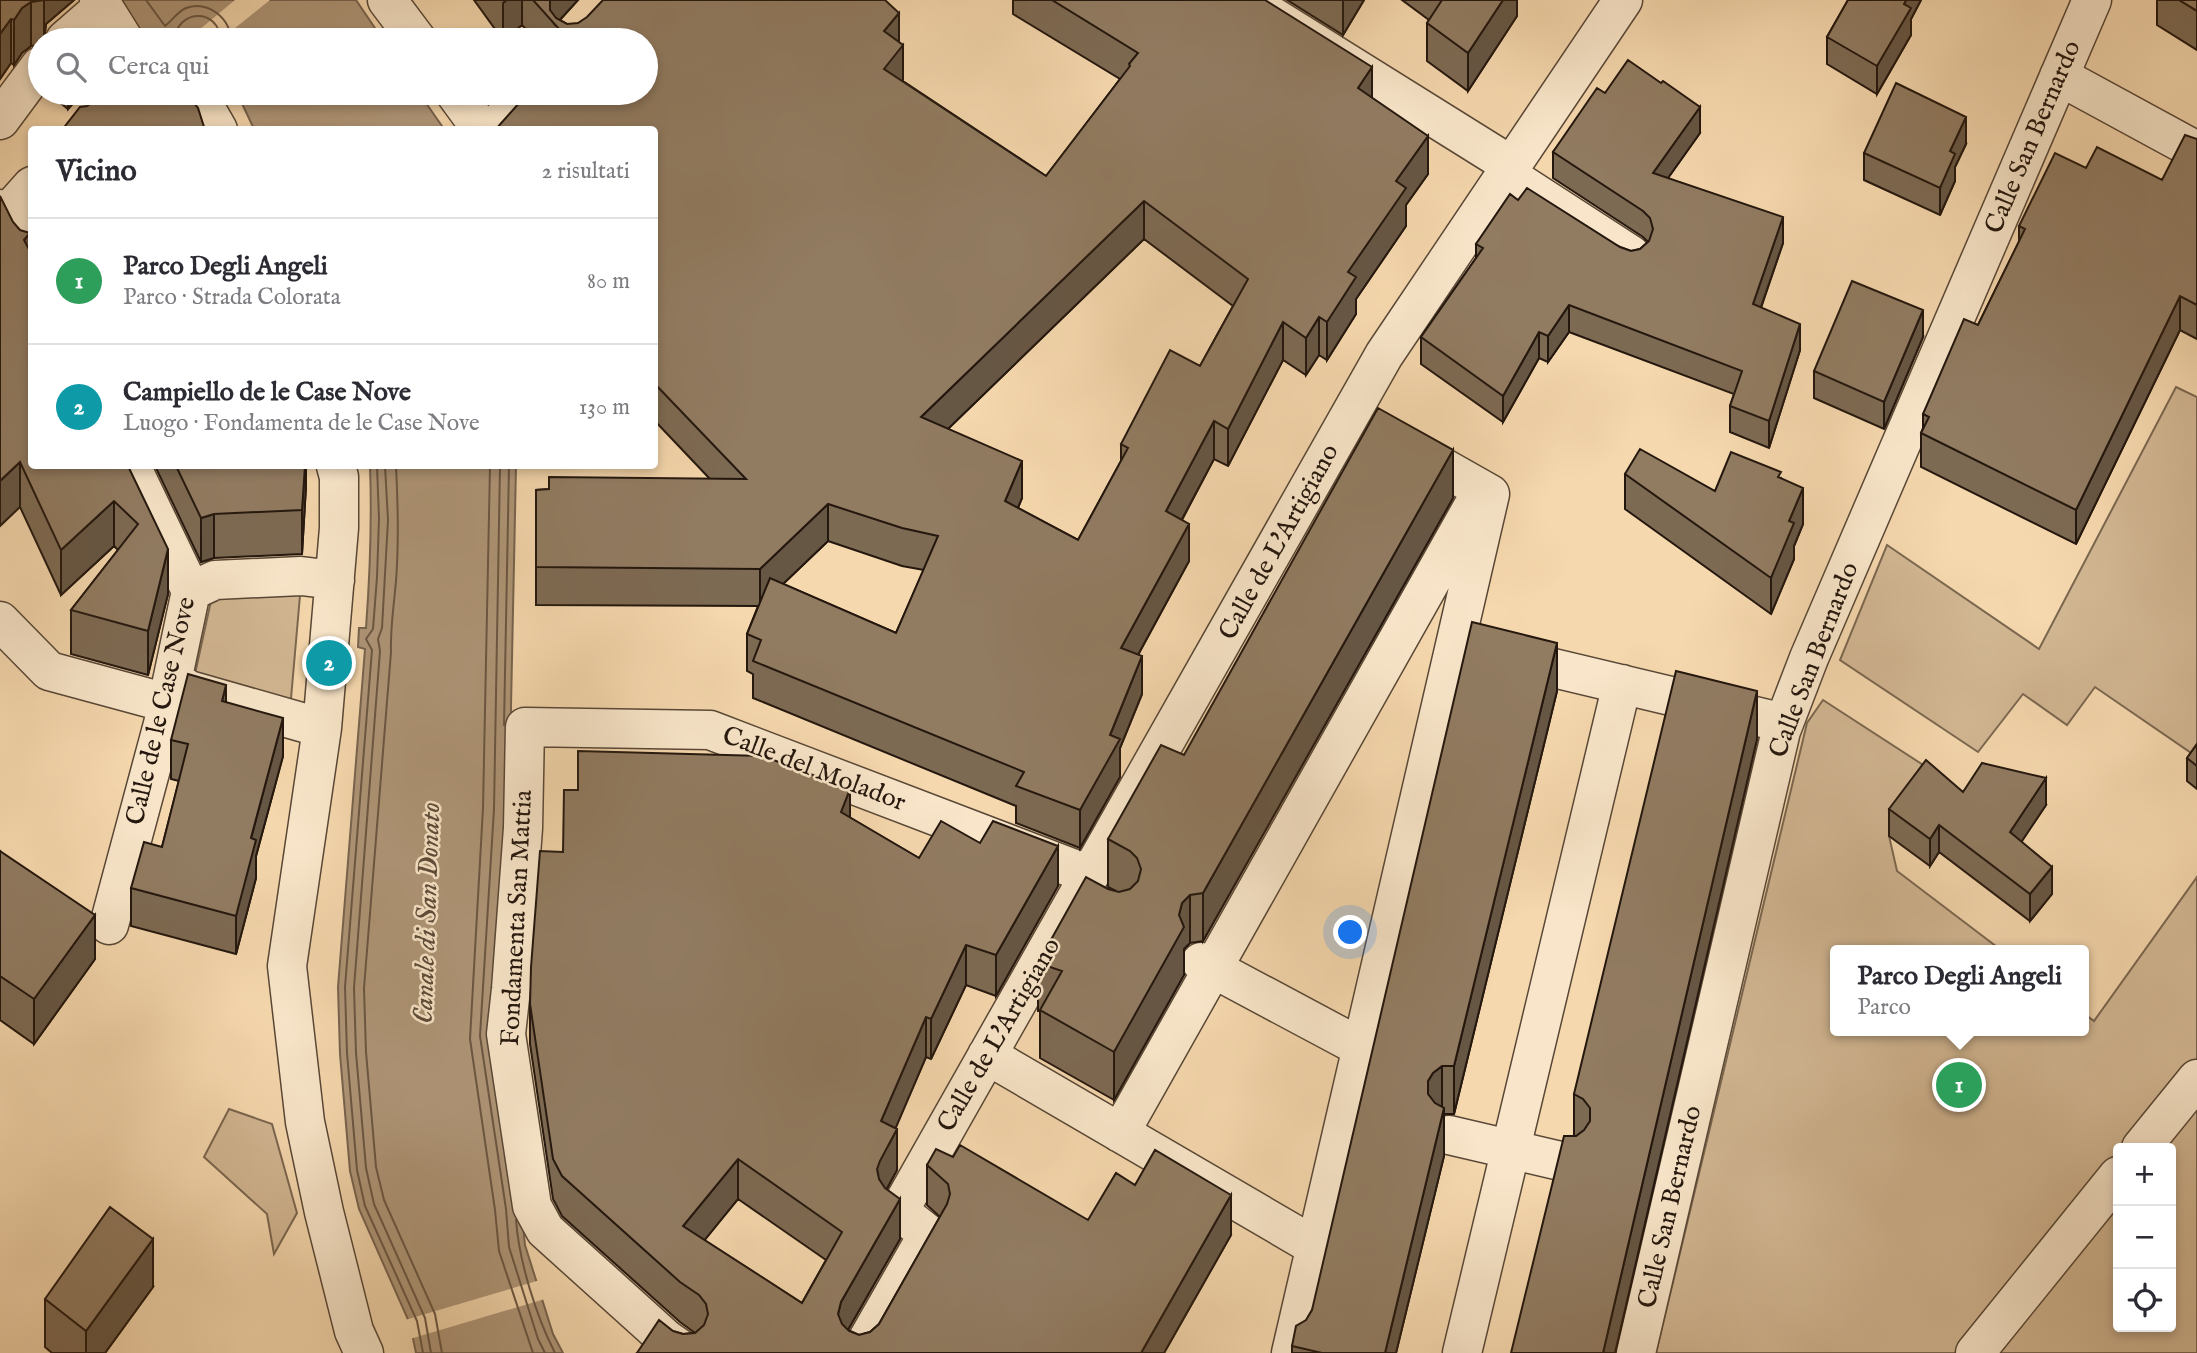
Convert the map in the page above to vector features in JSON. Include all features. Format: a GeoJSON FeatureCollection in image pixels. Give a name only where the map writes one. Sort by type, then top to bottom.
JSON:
{"type":"FeatureCollection","features":[{"type":"Feature","properties":{"kind":"street"},"geometry":{"type":"LineString","coordinates":[[387,0],[408,28]]}},
{"type":"Feature","properties":{"kind":"street"},"geometry":{"type":"LineString","coordinates":[[1246,0],[1509,170],[1631,255]]}},
{"type":"Feature","properties":{"kind":"street","name":"Calle de L'Artigiano"},"geometry":{"type":"LineString","coordinates":[[860,1353],[928,1234],[899,1211],[987,1055],[1092,894],[1384,355],[1623,0]]}},
{"type":"Feature","properties":{"kind":"street","name":"Calle San Bernardo"},"geometry":{"type":"LineString","coordinates":[[1636,1353],[1666,1185],[1784,723],[1809,658],[2059,76],[2088,1]]}},
{"type":"Feature","properties":{"kind":"street"},"geometry":{"type":"LineString","coordinates":[[77,28],[101,3],[117,28]]}},
{"type":"Feature","properties":{"kind":"street"},"geometry":{"type":"LineString","coordinates":[[2059,76],[2197,151]]}},
{"type":"Feature","properties":{"kind":"street"},"geometry":{"type":"LineString","coordinates":[[0,121],[28,82]]}},
{"type":"Feature","properties":{"kind":"street"},"geometry":{"type":"LineString","coordinates":[[203,105],[216,126]]}},
{"type":"Feature","properties":{"kind":"street"},"geometry":{"type":"LineString","coordinates":[[464,105],[479,126]]}},
{"type":"Feature","properties":{"kind":"street"},"geometry":{"type":"LineString","coordinates":[[496,126],[515,105]]}},
{"type":"Feature","properties":{"kind":"street"},"geometry":{"type":"LineString","coordinates":[[28,190],[4,212],[15,220],[28,248]]}},
{"type":"Feature","properties":{"kind":"street","name":"Calle de L'Artigiano"},"geometry":{"type":"LineString","coordinates":[[1350,415],[1482,490]]}},
{"type":"Feature","properties":{"kind":"street","name":"Calle de le Case Nove"},"geometry":{"type":"LineString","coordinates":[[109,925],[169,691],[191,591],[132,469]]}},
{"type":"Feature","properties":{"kind":"street"},"geometry":{"type":"LineString","coordinates":[[337,469],[339,515],[322,728],[287,966],[305,1122],[354,1331],[367,1346]]}},
{"type":"Feature","properties":{"kind":"street"},"geometry":{"type":"LineString","coordinates":[[1120,1133],[1207,965],[1482,490],[1490,494],[1362,1048],[1353,1113],[1316,1247],[1291,1353]]}},
{"type":"Feature","properties":{"kind":"street"},"geometry":{"type":"LineString","coordinates":[[191,591],[215,580],[301,576],[335,580]]}},
{"type":"Feature","properties":{"kind":"street"},"geometry":{"type":"LineString","coordinates":[[0,621],[49,671],[169,691],[189,690],[322,728]]}},
{"type":"Feature","properties":{"kind":"street"},"geometry":{"type":"LineString","coordinates":[[1456,645],[1784,723]]}},
{"type":"Feature","properties":{"kind":"street"},"geometry":{"type":"LineString","coordinates":[[1462,1353],[1622,684]]}},
{"type":"Feature","properties":{"kind":"street","name":"Calle del Molador"},"geometry":{"type":"LineString","coordinates":[[525,727],[710,730],[1092,894]]}},
{"type":"Feature","properties":{"kind":"street","name":"Fondamenta San Mattia"},"geometry":{"type":"LineString","coordinates":[[525,727],[523,828],[506,1034],[532,1206],[545,1230],[584,1277],[686,1353]]}},
{"type":"Feature","properties":{"kind":"street"},"geometry":{"type":"LineString","coordinates":[[1207,965],[1362,1048]]}},
{"type":"Feature","properties":{"kind":"street"},"geometry":{"type":"LineString","coordinates":[[987,1055],[1316,1247]]}},
{"type":"Feature","properties":{"kind":"street"},"geometry":{"type":"LineString","coordinates":[[2145,1143],[2196,1086]]}},
{"type":"Feature","properties":{"kind":"street"},"geometry":{"type":"LineString","coordinates":[[1449,1135],[1569,1163]]}},
{"type":"Feature","properties":{"kind":"street"},"geometry":{"type":"LineString","coordinates":[[1975,1353],[2113,1182]]}},
{"type":"Feature","properties":{"kind":"shaded area"},"geometry":{"type":"Polygon","coordinates":[[[2176,387],[2197,397],[2197,757],[2095,687],[2067,725],[2023,694],[1978,752],[1840,660],[1887,545],[2039,649],[2176,387]]]}},
{"type":"Feature","properties":{"kind":"shaded area"},"geometry":{"type":"Polygon","coordinates":[[[301,584],[290,710],[193,683],[214,587],[301,584]]]}},
{"type":"Feature","properties":{"kind":"shaded area"},"geometry":{"type":"Polygon","coordinates":[[[1823,700],[1934,772],[1889,836],[1897,871],[1994,945],[1830,945],[1830,1036],[2089,1036],[2089,1017],[2094,1021],[2197,877],[2197,1353],[1656,1353],[1807,723],[1823,700]]]}},
{"type":"Feature","properties":{"kind":"shaded area"},"geometry":{"type":"Polygon","coordinates":[[[229,1109],[272,1124],[297,1213],[274,1254],[267,1214],[204,1157],[229,1109]]]}},
{"type":"Feature","properties":{"kind":"water"},"geometry":{"type":"Polygon","coordinates":[[[115,0],[356,0],[375,28],[133,28],[115,0]]]}},
{"type":"Feature","properties":{"kind":"water"},"geometry":{"type":"Polygon","coordinates":[[[243,105],[427,105],[442,126],[253,126],[243,105]]]}},
{"type":"Feature","properties":{"kind":"water","name":"Canale di San Donato"},"geometry":{"type":"Polygon","coordinates":[[[370,469],[516,469],[511,707],[521,1207],[525,1245],[553,1334],[563,1353],[416,1353],[410,1324],[359,1209],[350,1171],[340,1054],[338,987],[365,649],[358,647],[359,628],[366,628],[371,527],[370,469]]]}},
{"type":"Feature","properties":{"kind":"pier"},"geometry":{"type":"Polygon","coordinates":[[[235,0],[270,0],[235,28],[201,28],[235,0]]]}},
{"type":"Feature","properties":{"kind":"pier"},"geometry":{"type":"Polygon","coordinates":[[[540,1280],[545,1299],[410,1339],[405,1320],[540,1280]]]}},
{"type":"Feature","properties":{"kind":"building"},"geometry":{"type":"Polygon","coordinates":[[[0,0],[44,0],[31,2],[22,8],[0,34],[0,0]]]}},
{"type":"Feature","properties":{"kind":"building"},"geometry":{"type":"Polygon","coordinates":[[[533,0],[550,0],[550,10],[556,18],[567,24],[578,23],[587,17],[603,0],[885,0],[899,13],[884,31],[903,45],[884,69],[1046,176],[1138,53],[1052,0],[1265,0],[1372,67],[1358,88],[1428,136],[1396,181],[1406,188],[1348,272],[1356,277],[1327,322],[1319,317],[1306,338],[1283,322],[1228,429],[1214,421],[1166,511],[1189,524],[1121,648],[1142,656],[1110,735],[1120,739],[1080,810],[1016,786],[1024,772],[753,661],[761,640],[747,634],[770,578],[896,633],[938,536],[902,528],[828,504],[760,569],[536,567],[536,490],[549,489],[549,477],[746,479],[658,387],[658,126],[499,126],[517,105],[658,105],[658,28],[558,28],[533,0]],[[1144,201],[921,417],[1022,461],[1005,501],[1078,540],[1128,448],[1121,444],[1170,350],[1200,366],[1248,279],[1144,201]]]}},
{"type":"Feature","properties":{"kind":"building"},"geometry":{"type":"Polygon","coordinates":[[[1442,0],[1503,0],[1468,53],[1427,23],[1442,0]]]}},
{"type":"Feature","properties":{"kind":"building"},"geometry":{"type":"Polygon","coordinates":[[[1848,0],[1906,0],[1904,4],[1911,8],[1877,66],[1827,37],[1848,0]]]}},
{"type":"Feature","properties":{"kind":"building"},"geometry":{"type":"Polygon","coordinates":[[[2179,0],[2197,0],[2197,11],[2179,0]]]}},
{"type":"Feature","properties":{"kind":"building"},"geometry":{"type":"Polygon","coordinates":[[[1628,60],[1700,107],[1653,173],[1783,217],[1753,304],[1800,324],[1769,421],[1730,406],[1742,371],[1569,305],[1548,336],[1539,332],[1503,396],[1421,337],[1483,248],[1476,244],[1510,194],[1518,200],[1527,188],[1620,247],[1631,251],[1640,249],[1649,241],[1653,229],[1650,218],[1643,211],[1553,152],[1597,88],[1605,93],[1628,60]]]}},
{"type":"Feature","properties":{"kind":"building"},"geometry":{"type":"Polygon","coordinates":[[[1896,83],[1966,117],[1950,151],[1955,154],[1940,188],[1864,153],[1896,83]]]}},
{"type":"Feature","properties":{"kind":"building"},"geometry":{"type":"Polygon","coordinates":[[[196,105],[204,126],[65,126],[80,107],[196,105]]]}},
{"type":"Feature","properties":{"kind":"building"},"geometry":{"type":"Polygon","coordinates":[[[2185,135],[2197,139],[2197,305],[2180,296],[2076,510],[1921,433],[1929,417],[1923,414],[1964,319],[1978,325],[2025,229],[2019,226],[2055,153],[2086,168],[2097,147],[2162,180],[2185,135]]]}},
{"type":"Feature","properties":{"kind":"building"},"geometry":{"type":"Polygon","coordinates":[[[0,196],[13,222],[20,230],[28,232],[24,240],[28,248],[28,469],[129,469],[168,549],[148,631],[71,610],[138,524],[114,501],[61,550],[20,462],[0,481],[0,196]]]}},
{"type":"Feature","properties":{"kind":"building"},"geometry":{"type":"Polygon","coordinates":[[[1852,281],[1923,310],[1884,402],[1814,371],[1852,281]]]}},
{"type":"Feature","properties":{"kind":"building"},"geometry":{"type":"Polygon","coordinates":[[[1378,408],[1453,450],[1203,893],[1190,895],[1182,903],[1179,915],[1184,927],[1114,1052],[1040,1010],[1062,971],[1038,963],[1086,877],[1119,892],[1130,889],[1138,881],[1141,869],[1137,858],[1108,839],[1161,745],[1184,755],[1378,408]]]}},
{"type":"Feature","properties":{"kind":"building"},"geometry":{"type":"Polygon","coordinates":[[[1640,449],[1715,491],[1731,452],[1781,472],[1778,477],[1803,488],[1789,521],[1794,523],[1771,578],[1625,474],[1640,449]]]}},
{"type":"Feature","properties":{"kind":"building"},"geometry":{"type":"Polygon","coordinates":[[[177,469],[305,469],[302,510],[214,514],[201,518],[177,469]]]}},
{"type":"Feature","properties":{"kind":"building"},"geometry":{"type":"Polygon","coordinates":[[[1472,622],[1557,643],[1454,1066],[1442,1066],[1428,1081],[1428,1094],[1435,1103],[1444,1108],[1385,1353],[1322,1353],[1292,1346],[1296,1326],[1306,1320],[1312,1310],[1472,622]]]}},
{"type":"Feature","properties":{"kind":"building"},"geometry":{"type":"Polygon","coordinates":[[[1676,671],[1757,691],[1603,1353],[1511,1353],[1564,1136],[1576,1136],[1590,1121],[1590,1108],[1583,1099],[1574,1094],[1676,671]]]}},
{"type":"Feature","properties":{"kind":"building"},"geometry":{"type":"Polygon","coordinates":[[[188,674],[226,685],[222,701],[283,718],[251,838],[256,840],[236,916],[131,888],[144,842],[162,847],[188,744],[171,740],[188,674]]]}},
{"type":"Feature","properties":{"kind":"building"},"geometry":{"type":"Polygon","coordinates":[[[2197,744],[2197,766],[2187,758],[2197,744]]]}},
{"type":"Feature","properties":{"kind":"building"},"geometry":{"type":"Polygon","coordinates":[[[578,751],[763,756],[850,789],[841,812],[919,858],[941,821],[980,843],[993,821],[1058,846],[996,955],[966,945],[931,1019],[926,1017],[881,1121],[897,1129],[877,1169],[879,1179],[885,1188],[900,1199],[841,1302],[838,1314],[849,1331],[859,1335],[870,1332],[879,1324],[947,1204],[950,1194],[948,1184],[927,1165],[936,1149],[953,1157],[960,1145],[1088,1220],[1116,1173],[1135,1185],[1155,1150],[1231,1195],[1141,1353],[637,1353],[659,1320],[673,1331],[695,1333],[704,1325],[708,1314],[706,1304],[699,1295],[680,1282],[562,1176],[553,1159],[530,1004],[531,967],[540,851],[563,852],[564,790],[578,790],[578,751]],[[738,1159],[683,1226],[802,1303],[842,1232],[738,1159]]]}},
{"type":"Feature","properties":{"kind":"building"},"geometry":{"type":"Polygon","coordinates":[[[1926,760],[1963,792],[1982,763],[2046,778],[2010,832],[2052,867],[2030,894],[1939,825],[1930,839],[1889,809],[1926,760]]]}},
{"type":"Feature","properties":{"kind":"building"},"geometry":{"type":"Polygon","coordinates":[[[0,851],[95,915],[34,999],[0,976],[0,851]]]}},
{"type":"Feature","properties":{"kind":"building"},"geometry":{"type":"Polygon","coordinates":[[[110,1207],[153,1239],[86,1331],[45,1299],[110,1207]]]}},
{"type":"Feature","properties":{"kind":"place","name":"Campiello de le Case Nove"},"geometry":{"type":"Point","coordinates":[329,663]}},
{"type":"Feature","properties":{"kind":"place","name":"Parco Degli Angeli"},"geometry":{"type":"Point","coordinates":[1959,1085]}}]}
